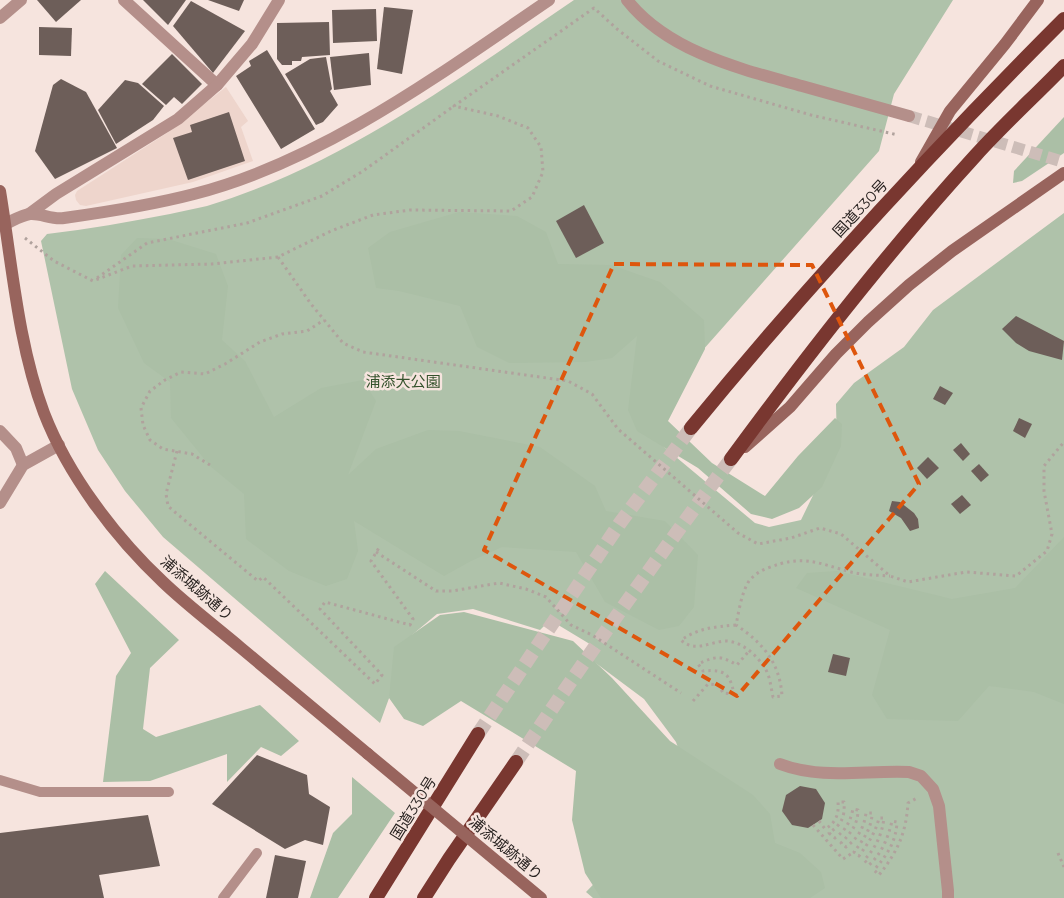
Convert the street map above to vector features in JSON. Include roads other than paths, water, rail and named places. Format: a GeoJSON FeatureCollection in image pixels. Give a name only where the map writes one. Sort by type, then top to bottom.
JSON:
{"type":"FeatureCollection","features":[{"type":"Feature","properties":{"kind":"highway","name":"国道330号"},"geometry":{"type":"LineString","coordinates":[[691,428],[782,319],[916,171],[1064,19]]}},
{"type":"Feature","properties":{"kind":"highway"},"geometry":{"type":"LineString","coordinates":[[731,459],[834,321],[918,221],[977,154],[1064,66]]}},
{"type":"Feature","properties":{"kind":"highway","name":"国道330号"},"geometry":{"type":"LineString","coordinates":[[376,898],[478,734]]}},
{"type":"Feature","properties":{"kind":"highway"},"geometry":{"type":"LineString","coordinates":[[424,898],[448,859],[516,762]]}},
{"type":"Feature","properties":{"kind":"main road"},"geometry":{"type":"LineString","coordinates":[[916,171],[950,111],[1038,0]]}},
{"type":"Feature","properties":{"kind":"main road"},"geometry":{"type":"LineString","coordinates":[[731,459],[790,407],[836,354],[909,285],[952,251],[1064,173]]}},
{"type":"Feature","properties":{"kind":"main road","name":"浦添城跡通り"},"geometry":{"type":"LineString","coordinates":[[0,191],[3,225],[25,346],[44,413],[59,445],[96,505],[119,535],[163,582],[541,898]]}},
{"type":"Feature","properties":{"kind":"street"},"geometry":{"type":"LineString","coordinates":[[0,18],[21,0]]}},
{"type":"Feature","properties":{"kind":"street"},"geometry":{"type":"LineString","coordinates":[[124,0],[217,85]]}},
{"type":"Feature","properties":{"kind":"street"},"geometry":{"type":"LineString","coordinates":[[3,225],[29,214],[56,194],[178,119],[217,85],[252,44],[279,0]]}},
{"type":"Feature","properties":{"kind":"street"},"geometry":{"type":"LineString","coordinates":[[29,214],[60,219],[147,204],[194,194],[269,169],[313,148],[404,98],[548,0]]}},
{"type":"Feature","properties":{"kind":"street"},"geometry":{"type":"LineString","coordinates":[[626,0],[653,25],[677,42],[704,56],[753,73],[909,116]]}},
{"type":"Feature","properties":{"kind":"street"},"geometry":{"type":"LineString","coordinates":[[0,430],[16,448],[23,465]]}},
{"type":"Feature","properties":{"kind":"street"},"geometry":{"type":"LineString","coordinates":[[0,503],[23,465],[59,445]]}},
{"type":"Feature","properties":{"kind":"street"},"geometry":{"type":"LineString","coordinates":[[780,764],[803,772],[909,772],[921,776],[934,790],[939,806],[948,898]]}},
{"type":"Feature","properties":{"kind":"lane"},"geometry":{"type":"LineString","coordinates":[[0,780],[40,792],[169,792]]}},
{"type":"Feature","properties":{"kind":"lane"},"geometry":{"type":"LineString","coordinates":[[224,898],[257,853]]}},
{"type":"Feature","properties":{"kind":"tunnel"},"geometry":{"type":"LineString","coordinates":[[909,116],[1064,162]]}},
{"type":"Feature","properties":{"kind":"tunnel"},"geometry":{"type":"LineString","coordinates":[[478,734],[620,523],[691,428]]}},
{"type":"Feature","properties":{"kind":"tunnel"},"geometry":{"type":"LineString","coordinates":[[516,762],[568,685],[731,459]]}},
{"type":"Feature","properties":{"kind":"park label","name":"浦添大公園"},"geometry":{"type":"Point","coordinates":[403,381]}}]}
